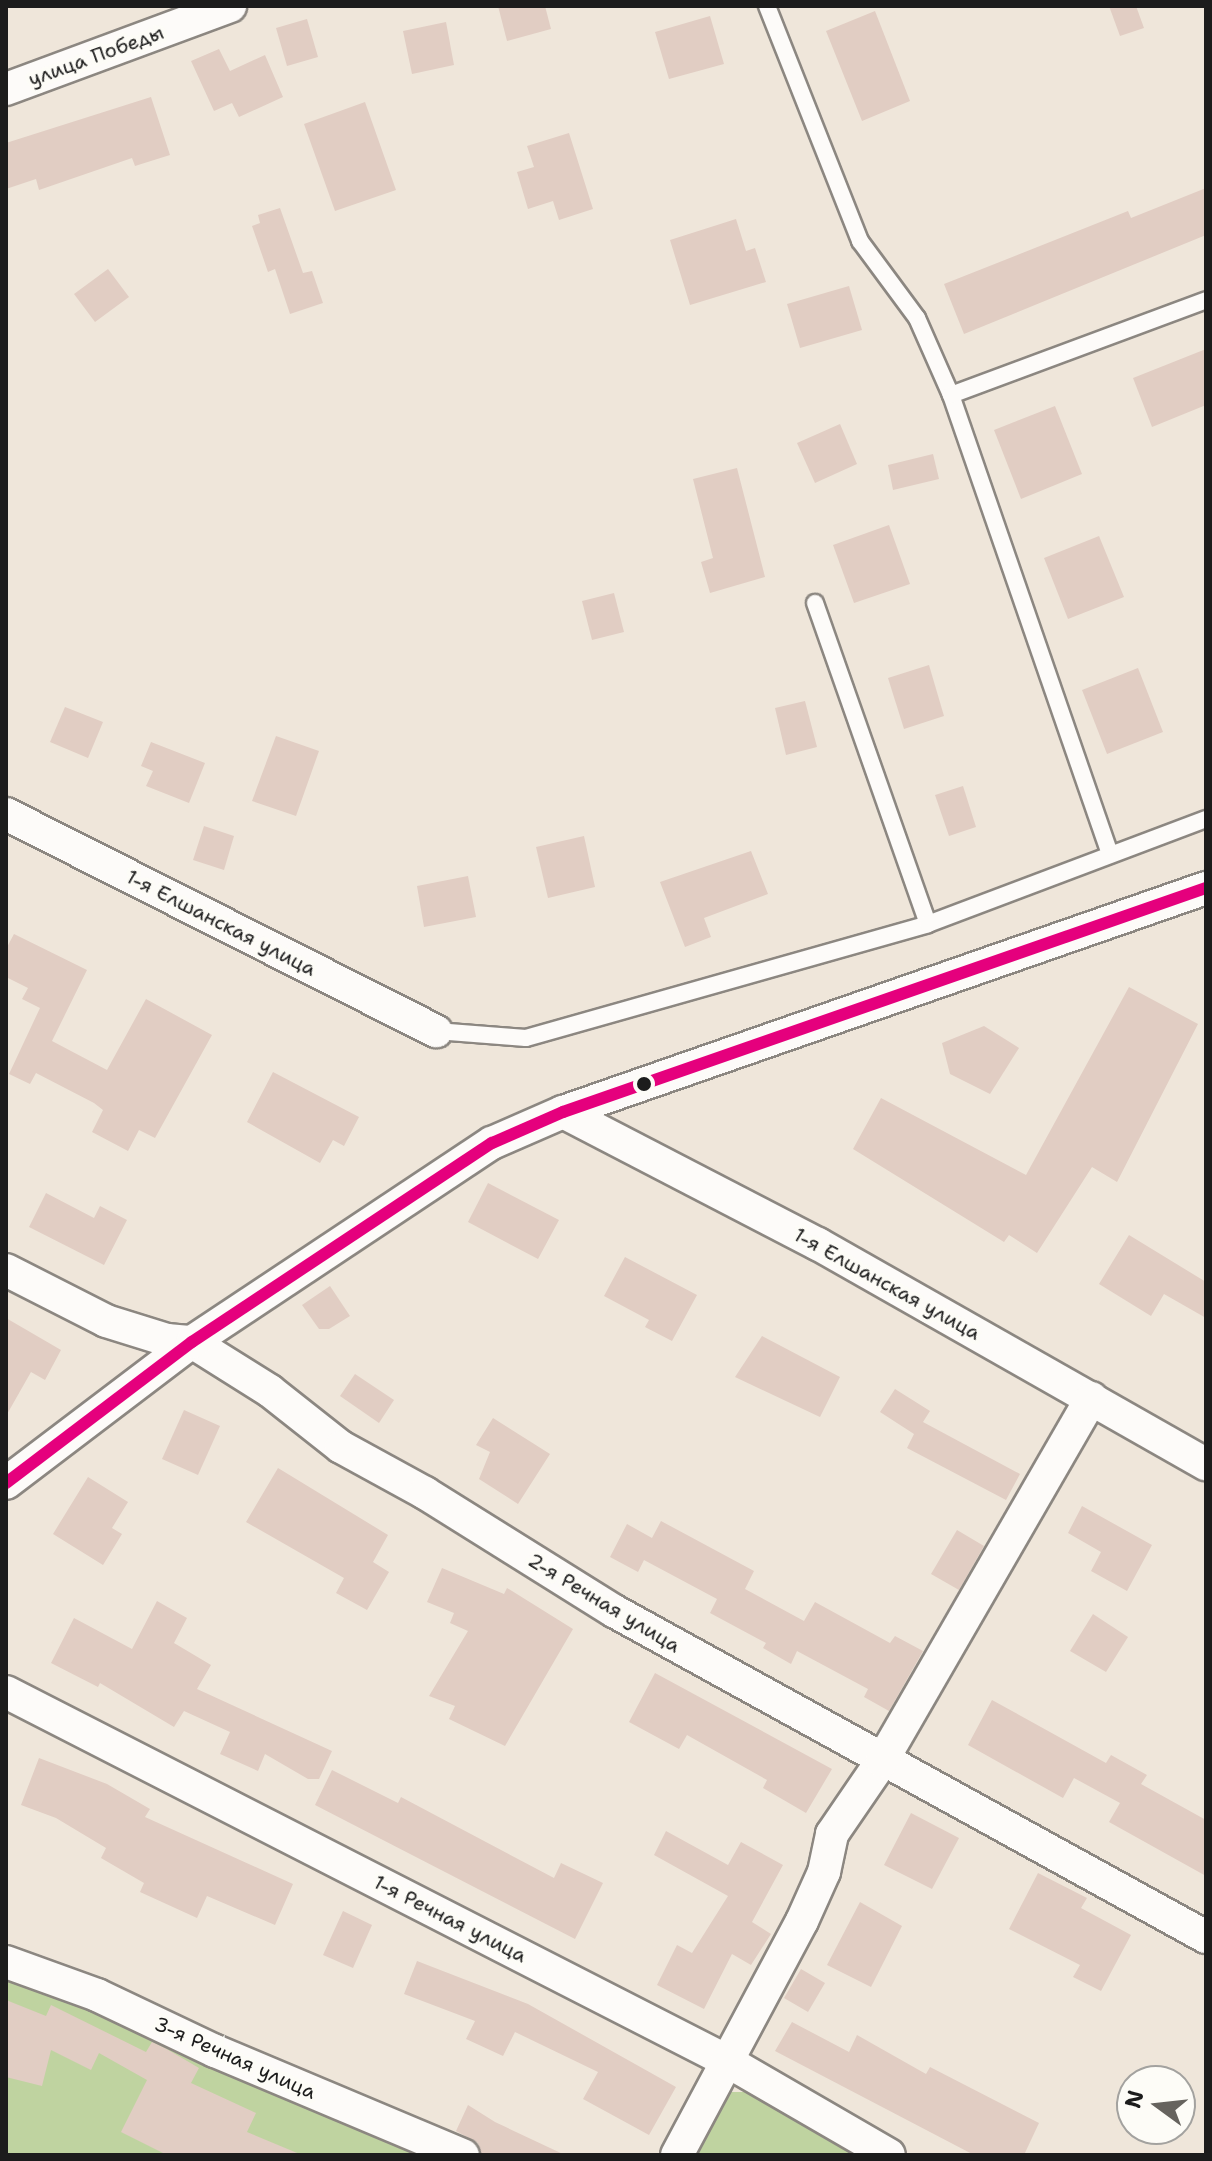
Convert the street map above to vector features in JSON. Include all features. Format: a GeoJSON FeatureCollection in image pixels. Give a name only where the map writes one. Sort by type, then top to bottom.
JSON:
{"type":"FeatureCollection","features":[{"type":"Feature","properties":{"kind":"street","name":"улица Победы"},"geometry":{"type":"LineString","coordinates":[[6,89],[230,6]]}},
{"type":"Feature","properties":{"kind":"street","name":"1-я Елшанская улица"},"geometry":{"type":"LineString","coordinates":[[6,814],[436,1031]]}},
{"type":"Feature","properties":{"kind":"street"},"geometry":{"type":"LineString","coordinates":[[6,1483],[192,1342],[492,1143],[563,1112],[1206,888]]}},
{"type":"Feature","properties":{"kind":"street","name":"1-я Елшанская улица"},"geometry":{"type":"LineString","coordinates":[[563,1112],[818,1244],[1206,1464]]}},
{"type":"Feature","properties":{"kind":"street","name":"2-я Речная улица"},"geometry":{"type":"LineString","coordinates":[[6,1270],[106,1321],[192,1342],[270,1391],[341,1447],[425,1493],[614,1611],[1206,1937]]}},
{"type":"Feature","properties":{"kind":"street"},"geometry":{"type":"LineString","coordinates":[[677,2155],[819,1884],[832,1834],[882,1761],[1092,1398]]}},
{"type":"Feature","properties":{"kind":"street","name":"1-я Речная улица"},"geometry":{"type":"LineString","coordinates":[[6,1692],[727,2061],[889,2155]]}},
{"type":"Feature","properties":{"kind":"street","name":"3-я Речная улица"},"geometry":{"type":"LineString","coordinates":[[6,1962],[97,1995],[215,2051],[463,2155]]}},
{"type":"Feature","properties":{"kind":"lane"},"geometry":{"type":"LineString","coordinates":[[767,6],[860,241],[917,318],[951,395],[1109,851]]}},
{"type":"Feature","properties":{"kind":"lane"},"geometry":{"type":"LineString","coordinates":[[951,395],[1206,300]]}},
{"type":"Feature","properties":{"kind":"lane"},"geometry":{"type":"LineString","coordinates":[[815,603],[928,924]]}},
{"type":"Feature","properties":{"kind":"lane"},"geometry":{"type":"LineString","coordinates":[[436,1031],[526,1038],[928,924],[1109,851],[1206,819]]}},
{"type":"Feature","properties":{"kind":"green space"},"geometry":{"type":"Polygon","coordinates":[[[6,1976],[90,2005],[440,2155],[6,2155],[6,1976]]]}},
{"type":"Feature","properties":{"kind":"green space"},"geometry":{"type":"Polygon","coordinates":[[[726,2092],[747,2092],[854,2155],[692,2155],[726,2092]]]}},
{"type":"Feature","properties":{"kind":"building"},"geometry":{"type":"Polygon","coordinates":[[[498,6],[545,6],[551,29],[507,41],[498,6]]]}},
{"type":"Feature","properties":{"kind":"building"},"geometry":{"type":"Polygon","coordinates":[[[1109,6],[1136,6],[1144,28],[1120,36],[1109,6]]]}},
{"type":"Feature","properties":{"kind":"building"},"geometry":{"type":"Polygon","coordinates":[[[875,11],[910,101],[862,121],[826,31],[875,11]]]}},
{"type":"Feature","properties":{"kind":"building"},"geometry":{"type":"Polygon","coordinates":[[[710,16],[724,64],[669,79],[655,32],[710,16]]]}},
{"type":"Feature","properties":{"kind":"building"},"geometry":{"type":"Polygon","coordinates":[[[307,19],[318,57],[287,66],[276,28],[307,19]]]}},
{"type":"Feature","properties":{"kind":"building"},"geometry":{"type":"Polygon","coordinates":[[[446,22],[454,65],[412,74],[403,31],[446,22]]]}},
{"type":"Feature","properties":{"kind":"building"},"geometry":{"type":"Polygon","coordinates":[[[219,49],[230,71],[265,55],[283,97],[239,117],[232,103],[214,111],[191,61],[219,49]]]}},
{"type":"Feature","properties":{"kind":"building"},"geometry":{"type":"Polygon","coordinates":[[[151,97],[170,155],[135,166],[132,158],[39,190],[36,179],[6,189],[6,143],[151,97]]]}},
{"type":"Feature","properties":{"kind":"building"},"geometry":{"type":"Polygon","coordinates":[[[365,102],[396,190],[335,211],[304,124],[365,102]]]}},
{"type":"Feature","properties":{"kind":"building"},"geometry":{"type":"Polygon","coordinates":[[[569,133],[593,209],[559,220],[553,201],[528,209],[517,172],[534,167],[527,146],[569,133]]]}},
{"type":"Feature","properties":{"kind":"building"},"geometry":{"type":"Polygon","coordinates":[[[1206,188],[1206,235],[964,334],[944,284],[1128,211],[1131,218],[1206,188]]]}},
{"type":"Feature","properties":{"kind":"building"},"geometry":{"type":"Polygon","coordinates":[[[280,208],[303,273],[312,271],[323,303],[290,314],[275,269],[268,272],[252,226],[260,223],[258,215],[280,208]]]}},
{"type":"Feature","properties":{"kind":"building"},"geometry":{"type":"Polygon","coordinates":[[[736,219],[746,251],[755,248],[766,282],[690,305],[670,240],[736,219]]]}},
{"type":"Feature","properties":{"kind":"building"},"geometry":{"type":"Polygon","coordinates":[[[108,269],[129,297],[95,322],[74,294],[108,269]]]}},
{"type":"Feature","properties":{"kind":"building"},"geometry":{"type":"Polygon","coordinates":[[[849,286],[862,330],[800,348],[787,304],[849,286]]]}},
{"type":"Feature","properties":{"kind":"building"},"geometry":{"type":"Polygon","coordinates":[[[1206,349],[1206,405],[1152,427],[1133,378],[1206,349]]]}},
{"type":"Feature","properties":{"kind":"building"},"geometry":{"type":"Polygon","coordinates":[[[1055,406],[1082,474],[1021,499],[994,430],[1055,406]]]}},
{"type":"Feature","properties":{"kind":"building"},"geometry":{"type":"Polygon","coordinates":[[[840,424],[857,464],[815,483],[797,443],[840,424]]]}},
{"type":"Feature","properties":{"kind":"building"},"geometry":{"type":"Polygon","coordinates":[[[933,454],[939,479],[893,490],[888,465],[933,454]]]}},
{"type":"Feature","properties":{"kind":"building"},"geometry":{"type":"Polygon","coordinates":[[[737,468],[765,577],[710,593],[701,562],[713,558],[693,479],[737,468]]]}},
{"type":"Feature","properties":{"kind":"building"},"geometry":{"type":"Polygon","coordinates":[[[889,525],[910,584],[854,603],[833,545],[889,525]]]}},
{"type":"Feature","properties":{"kind":"building"},"geometry":{"type":"Polygon","coordinates":[[[1099,536],[1124,597],[1068,619],[1044,558],[1099,536]]]}},
{"type":"Feature","properties":{"kind":"building"},"geometry":{"type":"Polygon","coordinates":[[[614,593],[624,632],[592,640],[582,601],[614,593]]]}},
{"type":"Feature","properties":{"kind":"building"},"geometry":{"type":"Polygon","coordinates":[[[929,665],[944,716],[904,729],[888,678],[929,665]]]}},
{"type":"Feature","properties":{"kind":"building"},"geometry":{"type":"Polygon","coordinates":[[[1138,668],[1163,732],[1107,754],[1082,690],[1138,668]]]}},
{"type":"Feature","properties":{"kind":"building"},"geometry":{"type":"Polygon","coordinates":[[[805,701],[817,747],[786,755],[775,708],[805,701]]]}},
{"type":"Feature","properties":{"kind":"building"},"geometry":{"type":"Polygon","coordinates":[[[65,707],[103,722],[88,758],[50,742],[65,707]]]}},
{"type":"Feature","properties":{"kind":"building"},"geometry":{"type":"Polygon","coordinates":[[[276,736],[319,751],[296,816],[252,801],[276,736]]]}},
{"type":"Feature","properties":{"kind":"building"},"geometry":{"type":"Polygon","coordinates":[[[151,742],[205,763],[189,803],[146,786],[153,771],[141,766],[151,742]]]}},
{"type":"Feature","properties":{"kind":"building"},"geometry":{"type":"Polygon","coordinates":[[[963,786],[976,827],[949,836],[935,795],[963,786]]]}},
{"type":"Feature","properties":{"kind":"building"},"geometry":{"type":"Polygon","coordinates":[[[204,826],[234,836],[224,870],[193,860],[204,826]]]}},
{"type":"Feature","properties":{"kind":"building"},"geometry":{"type":"Polygon","coordinates":[[[584,836],[595,887],[548,898],[536,847],[584,836]]]}},
{"type":"Feature","properties":{"kind":"building"},"geometry":{"type":"Polygon","coordinates":[[[751,851],[768,894],[704,918],[711,937],[685,947],[660,882],[751,851]]]}},
{"type":"Feature","properties":{"kind":"building"},"geometry":{"type":"Polygon","coordinates":[[[468,876],[476,917],[424,927],[417,886],[468,876]]]}},
{"type":"Feature","properties":{"kind":"building"},"geometry":{"type":"Polygon","coordinates":[[[14,934],[87,970],[52,1041],[107,1070],[146,999],[212,1035],[155,1138],[139,1130],[128,1151],[92,1132],[103,1110],[94,1103],[36,1073],[30,1084],[9,1074],[40,1008],[22,999],[28,988],[6,977],[6,949],[14,934]]]}},
{"type":"Feature","properties":{"kind":"building"},"geometry":{"type":"Polygon","coordinates":[[[1129,987],[1198,1024],[1117,1182],[1092,1167],[1037,1253],[1009,1235],[1004,1242],[853,1149],[881,1098],[1026,1175],[1129,987]]]}},
{"type":"Feature","properties":{"kind":"building"},"geometry":{"type":"Polygon","coordinates":[[[984,1026],[1019,1048],[990,1094],[950,1074],[942,1043],[984,1026]]]}},
{"type":"Feature","properties":{"kind":"building"},"geometry":{"type":"Polygon","coordinates":[[[273,1072],[359,1117],[344,1146],[333,1140],[320,1163],[247,1122],[273,1072]]]}},
{"type":"Feature","properties":{"kind":"building"},"geometry":{"type":"Polygon","coordinates":[[[488,1183],[559,1220],[538,1259],[468,1222],[488,1183]]]}},
{"type":"Feature","properties":{"kind":"building"},"geometry":{"type":"Polygon","coordinates":[[[46,1193],[94,1218],[100,1206],[127,1220],[104,1265],[29,1227],[46,1193]]]}},
{"type":"Feature","properties":{"kind":"building"},"geometry":{"type":"Polygon","coordinates":[[[1129,1235],[1206,1282],[1206,1318],[1164,1294],[1151,1316],[1099,1284],[1129,1235]]]}},
{"type":"Feature","properties":{"kind":"building"},"geometry":{"type":"Polygon","coordinates":[[[625,1257],[697,1295],[672,1341],[645,1327],[649,1320],[604,1296],[625,1257]]]}},
{"type":"Feature","properties":{"kind":"building"},"geometry":{"type":"Polygon","coordinates":[[[330,1286],[350,1316],[329,1329],[319,1329],[302,1305],[330,1286]]]}},
{"type":"Feature","properties":{"kind":"building"},"geometry":{"type":"Polygon","coordinates":[[[6,1318],[61,1350],[45,1380],[31,1372],[6,1416],[6,1318]]]}},
{"type":"Feature","properties":{"kind":"building"},"geometry":{"type":"Polygon","coordinates":[[[762,1336],[840,1377],[820,1417],[735,1377],[762,1336]]]}},
{"type":"Feature","properties":{"kind":"building"},"geometry":{"type":"Polygon","coordinates":[[[355,1374],[394,1400],[379,1423],[340,1396],[355,1374]]]}},
{"type":"Feature","properties":{"kind":"building"},"geometry":{"type":"Polygon","coordinates":[[[895,1389],[930,1411],[923,1422],[1020,1474],[1006,1500],[907,1448],[914,1434],[880,1412],[895,1389]]]}},
{"type":"Feature","properties":{"kind":"building"},"geometry":{"type":"Polygon","coordinates":[[[184,1410],[220,1426],[198,1475],[162,1459],[184,1410]]]}},
{"type":"Feature","properties":{"kind":"building"},"geometry":{"type":"Polygon","coordinates":[[[493,1418],[550,1454],[518,1504],[479,1479],[490,1452],[476,1445],[493,1418]]]}},
{"type":"Feature","properties":{"kind":"building"},"geometry":{"type":"Polygon","coordinates":[[[278,1468],[388,1535],[373,1562],[389,1572],[367,1610],[336,1593],[344,1578],[246,1522],[278,1468]]]}},
{"type":"Feature","properties":{"kind":"building"},"geometry":{"type":"Polygon","coordinates":[[[88,1477],[128,1502],[112,1528],[122,1534],[103,1565],[53,1534],[88,1477]]]}},
{"type":"Feature","properties":{"kind":"building"},"geometry":{"type":"Polygon","coordinates":[[[1082,1506],[1152,1545],[1127,1591],[1091,1571],[1101,1552],[1068,1533],[1082,1506]]]}},
{"type":"Feature","properties":{"kind":"building"},"geometry":{"type":"Polygon","coordinates":[[[661,1521],[754,1571],[745,1589],[804,1621],[815,1602],[890,1643],[895,1636],[923,1651],[889,1711],[864,1697],[868,1689],[797,1651],[791,1664],[763,1648],[766,1643],[710,1613],[717,1599],[644,1560],[638,1572],[610,1557],[627,1524],[652,1538],[661,1521]]]}},
{"type":"Feature","properties":{"kind":"building"},"geometry":{"type":"Polygon","coordinates":[[[957,1530],[984,1546],[959,1590],[931,1574],[957,1530]]]}},
{"type":"Feature","properties":{"kind":"building"},"geometry":{"type":"Polygon","coordinates":[[[442,1568],[504,1594],[507,1588],[573,1629],[505,1746],[449,1719],[455,1706],[429,1696],[468,1631],[450,1623],[454,1613],[427,1602],[442,1568]]]}},
{"type":"Feature","properties":{"kind":"building"},"geometry":{"type":"Polygon","coordinates":[[[157,1601],[187,1618],[174,1643],[211,1665],[197,1689],[332,1751],[319,1779],[308,1779],[265,1754],[258,1771],[220,1754],[230,1732],[184,1711],[174,1727],[100,1683],[98,1687],[51,1663],[74,1618],[132,1649],[157,1601]]]}},
{"type":"Feature","properties":{"kind":"building"},"geometry":{"type":"Polygon","coordinates":[[[1093,1614],[1128,1637],[1106,1672],[1070,1651],[1093,1614]]]}},
{"type":"Feature","properties":{"kind":"building"},"geometry":{"type":"Polygon","coordinates":[[[655,1673],[832,1769],[806,1813],[763,1788],[767,1780],[687,1735],[679,1749],[629,1722],[655,1673]]]}},
{"type":"Feature","properties":{"kind":"building"},"geometry":{"type":"Polygon","coordinates":[[[992,1700],[1106,1763],[1111,1755],[1147,1775],[1141,1784],[1206,1820],[1206,1876],[1109,1822],[1120,1803],[1074,1778],[1063,1798],[968,1745],[992,1700]]]}},
{"type":"Feature","properties":{"kind":"building"},"geometry":{"type":"Polygon","coordinates":[[[39,1758],[107,1784],[150,1809],[145,1817],[293,1884],[275,1925],[207,1896],[197,1918],[140,1892],[144,1883],[101,1858],[106,1848],[56,1818],[21,1805],[39,1758]]]}},
{"type":"Feature","properties":{"kind":"building"},"geometry":{"type":"Polygon","coordinates":[[[332,1770],[398,1803],[401,1797],[554,1878],[561,1863],[603,1883],[575,1939],[315,1805],[332,1770]]]}},
{"type":"Feature","properties":{"kind":"building"},"geometry":{"type":"Polygon","coordinates":[[[911,1813],[959,1838],[932,1889],[884,1865],[911,1813]]]}},
{"type":"Feature","properties":{"kind":"building"},"geometry":{"type":"Polygon","coordinates":[[[666,1831],[728,1865],[741,1842],[783,1865],[752,1922],[771,1934],[751,1965],[732,1954],[704,2009],[657,1985],[677,1945],[692,1953],[728,1896],[654,1855],[666,1831]]]}},
{"type":"Feature","properties":{"kind":"building"},"geometry":{"type":"Polygon","coordinates":[[[1038,1873],[1087,1898],[1081,1908],[1131,1935],[1101,1991],[1073,1977],[1080,1965],[1009,1929],[1038,1873]]]}},
{"type":"Feature","properties":{"kind":"building"},"geometry":{"type":"Polygon","coordinates":[[[860,1902],[902,1926],[871,1987],[827,1965],[860,1902]]]}},
{"type":"Feature","properties":{"kind":"building"},"geometry":{"type":"Polygon","coordinates":[[[343,1911],[372,1925],[353,1968],[323,1955],[343,1911]]]}},
{"type":"Feature","properties":{"kind":"building"},"geometry":{"type":"Polygon","coordinates":[[[417,1961],[528,2004],[676,2087],[649,2135],[583,2099],[598,2072],[515,2032],[503,2056],[466,2039],[475,2021],[404,1994],[417,1961]]]}},
{"type":"Feature","properties":{"kind":"building"},"geometry":{"type":"Polygon","coordinates":[[[801,1969],[825,1983],[808,2012],[784,1998],[801,1969]]]}},
{"type":"Feature","properties":{"kind":"building"},"geometry":{"type":"Polygon","coordinates":[[[6,2000],[46,2016],[51,2005],[146,2052],[152,2042],[165,2048],[199,2068],[191,2083],[256,2113],[247,2132],[302,2155],[167,2155],[121,2132],[147,2080],[99,2053],[91,2070],[51,2050],[42,2086],[6,2077],[6,2000]]]}},
{"type":"Feature","properties":{"kind":"building"},"geometry":{"type":"Polygon","coordinates":[[[792,2022],[849,2052],[857,2035],[926,2074],[930,2067],[1039,2123],[1024,2155],[974,2155],[775,2051],[792,2022]]]}},
{"type":"Feature","properties":{"kind":"building"},"geometry":{"type":"Polygon","coordinates":[[[468,2105],[495,2122],[565,2155],[482,2155],[478,2143],[456,2131],[468,2105]]]}},
{"type":"Feature","properties":{"kind":"transit line"},"geometry":{"type":"LineString","coordinates":[[6,1483],[192,1342],[492,1143],[563,1112],[1206,888]]}}]}
